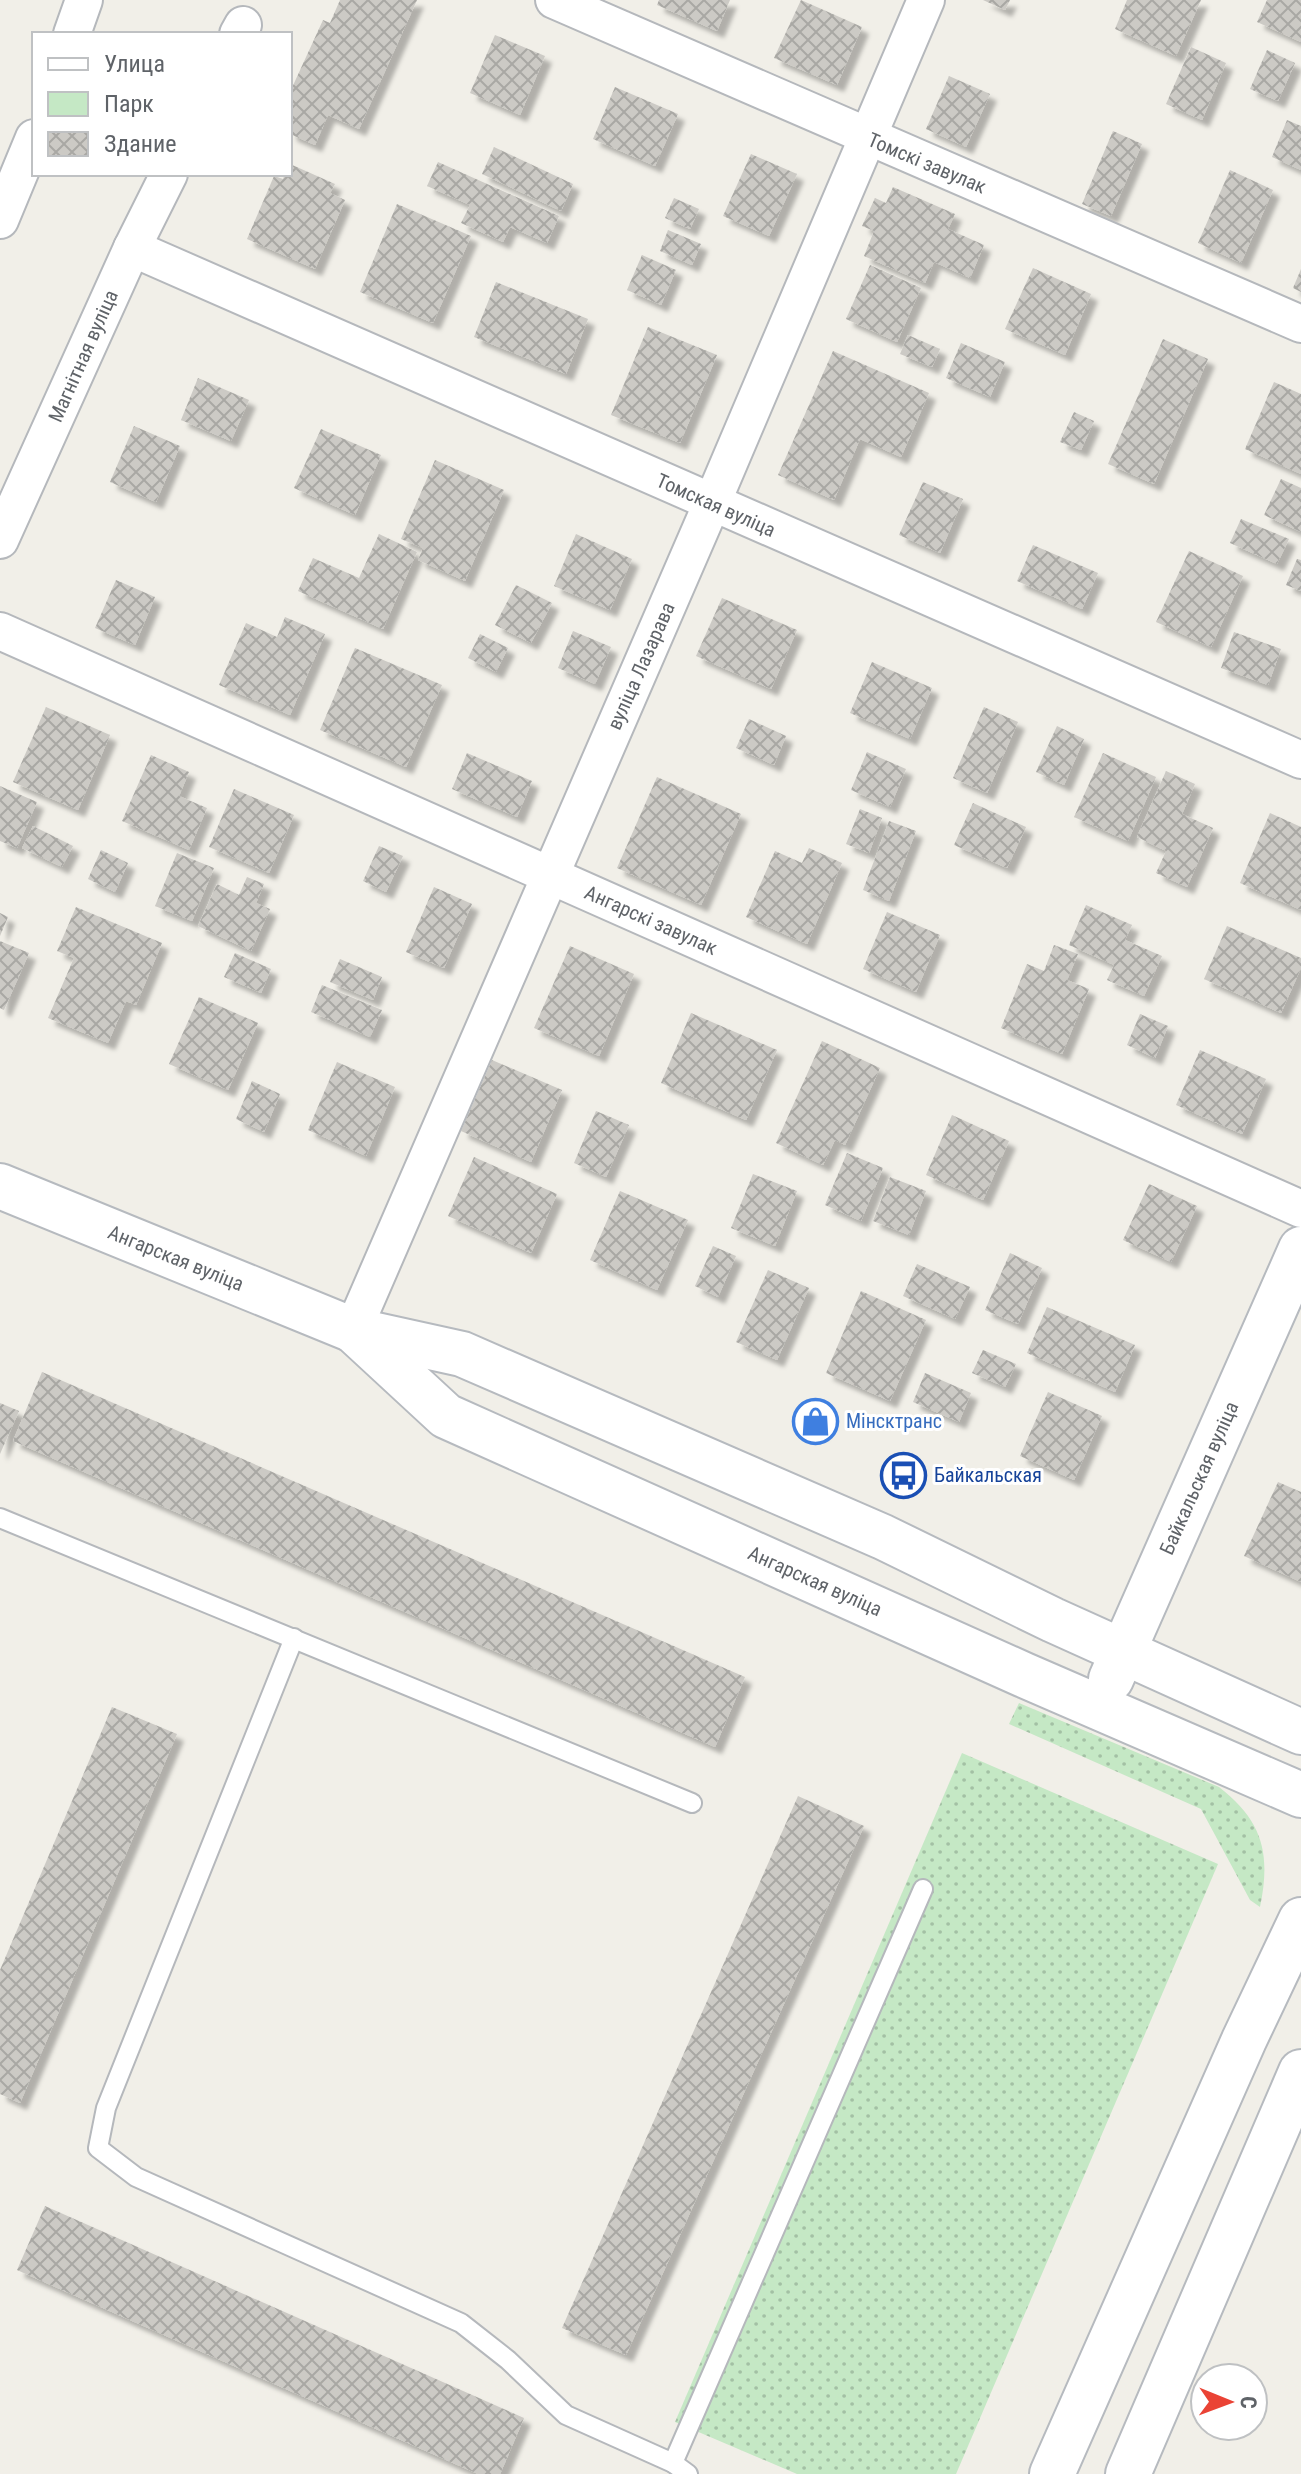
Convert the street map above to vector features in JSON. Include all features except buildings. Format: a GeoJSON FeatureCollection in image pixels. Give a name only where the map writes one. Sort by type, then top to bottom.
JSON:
{"type":"FeatureCollection","features":[{"type":"Feature","properties":{"kind":"main road","name":"Ангарская вуліца"},"geometry":{"type":"LineString","coordinates":[[0,1186],[353,1330],[462,1354],[883,1537],[1301,1732]]}},
{"type":"Feature","properties":{"kind":"main road","name":"Байкальская вуліца"},"geometry":{"type":"LineString","coordinates":[[1100,1707],[1301,1249]]}},
{"type":"Feature","properties":{"kind":"main road","name":"Ангарская вуліца"},"geometry":{"type":"LineString","coordinates":[[353,1330],[446,1416],[1301,1795]]}},
{"type":"Feature","properties":{"kind":"main road"},"geometry":{"type":"LineString","coordinates":[[1052,2474],[1244,2040],[1301,1920]]}},
{"type":"Feature","properties":{"kind":"main road"},"geometry":{"type":"LineString","coordinates":[[1128,2474],[1301,2072]]}},
{"type":"Feature","properties":{"kind":"street"},"geometry":{"type":"LineString","coordinates":[[73,32],[84,0]]}},
{"type":"Feature","properties":{"kind":"street","name":"Томскі завулак"},"geometry":{"type":"LineString","coordinates":[[554,0],[1301,324]]}},
{"type":"Feature","properties":{"kind":"street","name":"вуліца Лазарава"},"geometry":{"type":"LineString","coordinates":[[353,1330],[712,503],[926,0]]}},
{"type":"Feature","properties":{"kind":"street"},"geometry":{"type":"LineString","coordinates":[[0,220],[32,143]]}},
{"type":"Feature","properties":{"kind":"street","name":"Магнітная вуліца"},"geometry":{"type":"LineString","coordinates":[[0,540],[132,248],[168,176]]}},
{"type":"Feature","properties":{"kind":"street","name":"Томская вуліца"},"geometry":{"type":"LineString","coordinates":[[132,248],[1301,760]]}},
{"type":"Feature","properties":{"kind":"street","name":"Ангарскі завулак"},"geometry":{"type":"LineString","coordinates":[[0,631],[1301,1209]]}},
{"type":"Feature","properties":{"kind":"lane"},"geometry":{"type":"LineString","coordinates":[[0,1518],[692,1803]]}},
{"type":"Feature","properties":{"kind":"lane"},"geometry":{"type":"LineString","coordinates":[[294,1638],[106,2108],[98,2148],[136,2177],[461,2323],[508,2360],[566,2415],[680,2469],[923,1889]]}},
{"type":"Feature","properties":{"kind":"green space"},"geometry":{"type":"Polygon","coordinates":[[[1019,1703],[1219,1787],[1246,1813],[1260,1840],[1264,1871],[1260,1907],[1250,1900],[1201,1809],[1009,1724],[1019,1703]]]}},
{"type":"Feature","properties":{"kind":"green space"},"geometry":{"type":"Polygon","coordinates":[[[962,1753],[1218,1864],[956,2474],[797,2474],[675,2422],[962,1753]]]}},
{"type":"Feature","properties":{"kind":"place","name":"Мінсктранс"},"geometry":{"type":"Point","coordinates":[815,1421]}},
{"type":"Feature","properties":{"kind":"place","name":"Байкальская"},"geometry":{"type":"Point","coordinates":[903,1475]}}]}
